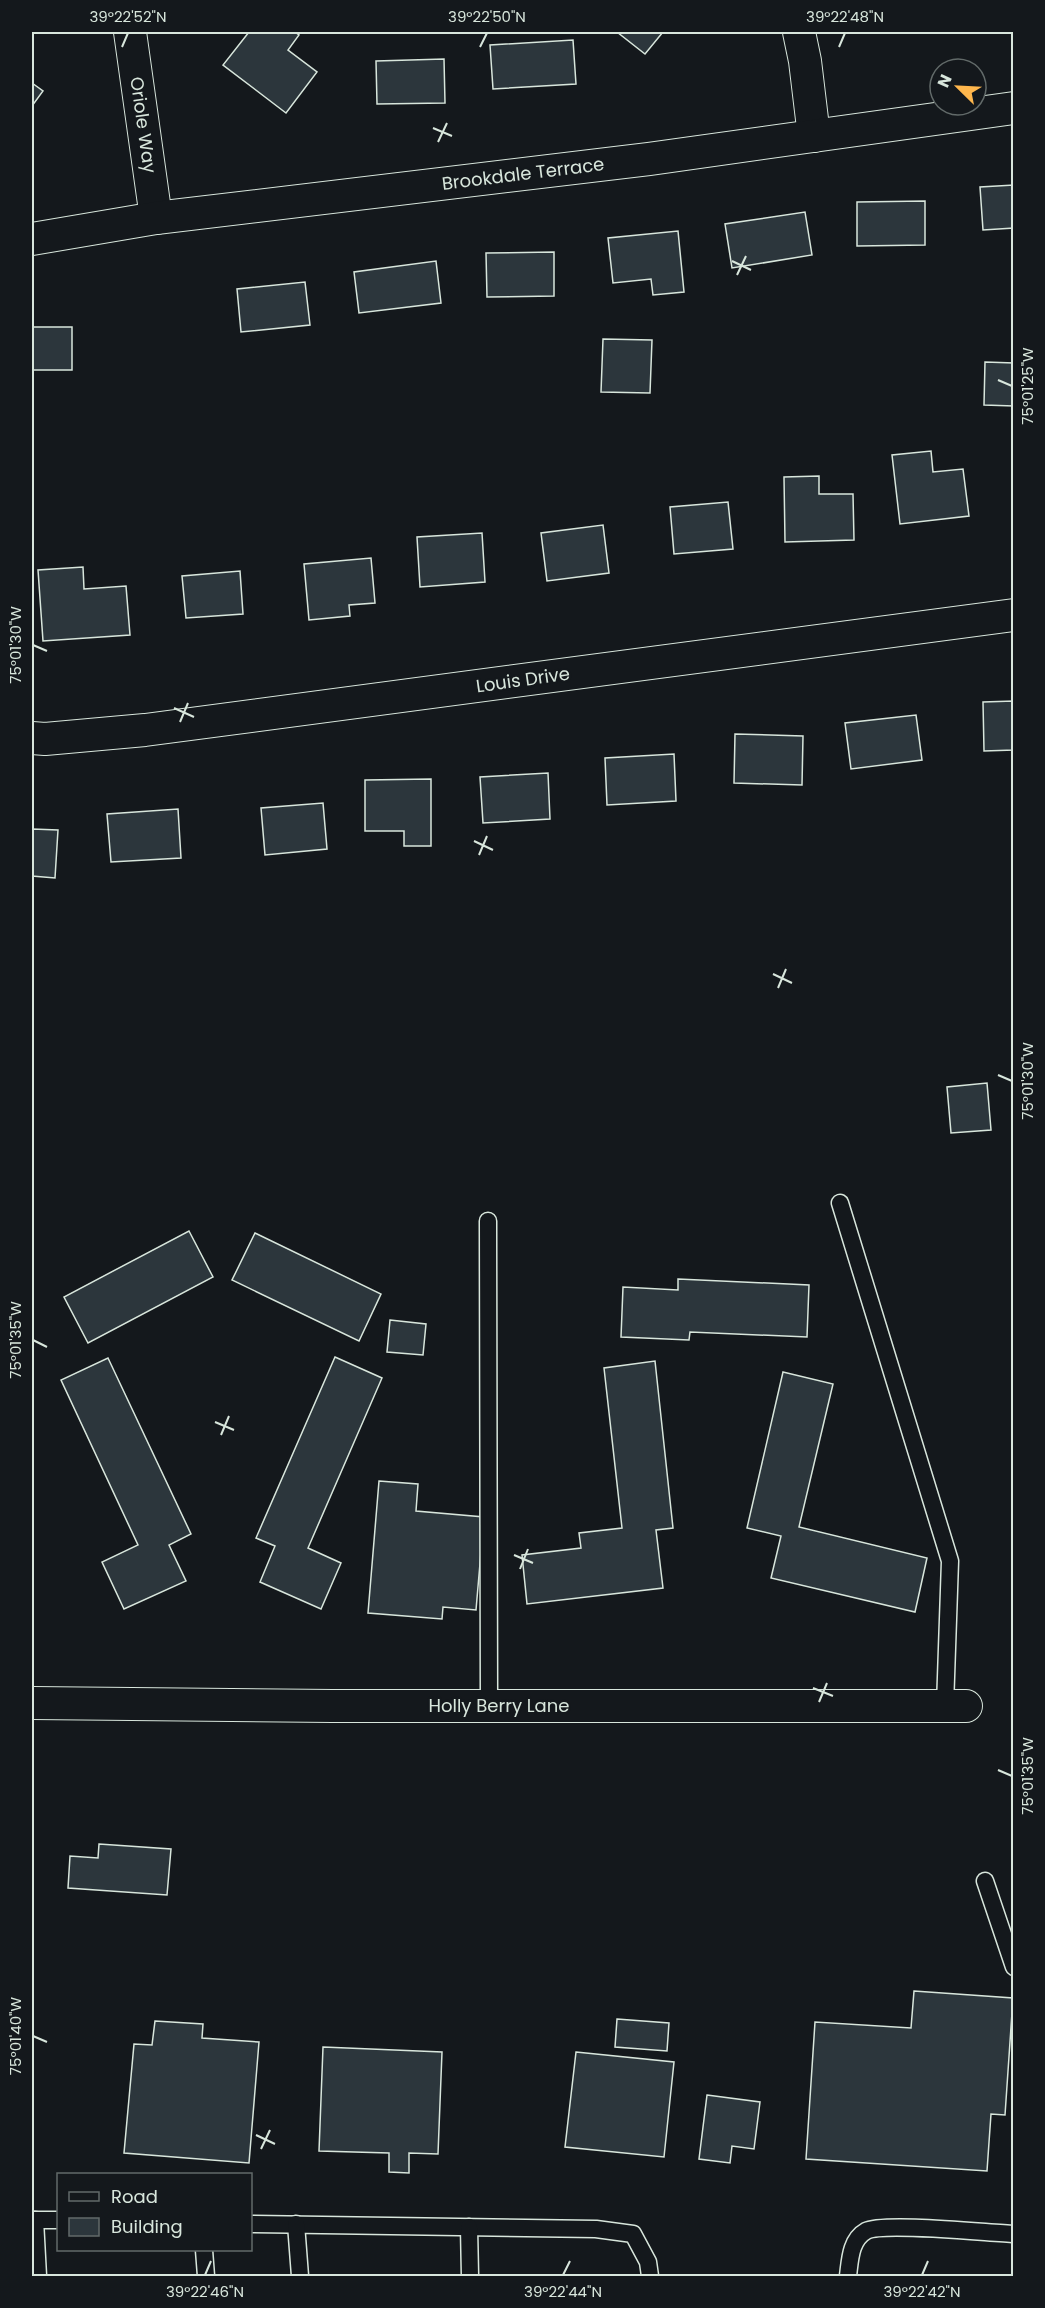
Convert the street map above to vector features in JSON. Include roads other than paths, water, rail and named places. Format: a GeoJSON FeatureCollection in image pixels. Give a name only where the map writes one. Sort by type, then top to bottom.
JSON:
{"type":"FeatureCollection","features":[{"type":"Feature","properties":{"kind":"street","name":"Oriole Way"},"geometry":{"type":"LineString","coordinates":[[130,32],[156,218]]}},
{"type":"Feature","properties":{"kind":"street"},"geometry":{"type":"LineString","coordinates":[[799,32],[814,136]]}},
{"type":"Feature","properties":{"kind":"street","name":"Brookdale Terrace"},"geometry":{"type":"LineString","coordinates":[[32,239],[156,218],[649,159],[1014,108]]}},
{"type":"Feature","properties":{"kind":"street","name":"Louis Drive"},"geometry":{"type":"LineString","coordinates":[[32,738],[45,739],[146,730],[1014,615]]}},
{"type":"Feature","properties":{"kind":"street","name":"Holly Berry Lane"},"geometry":{"type":"LineString","coordinates":[[32,1703],[956,1706]]}},
{"type":"Feature","properties":{"kind":"lane"},"geometry":{"type":"LineString","coordinates":[[840,1203],[950,1561],[956,1706]]}},
{"type":"Feature","properties":{"kind":"lane"},"geometry":{"type":"LineString","coordinates":[[488,1221],[489,1706]]}},
{"type":"Feature","properties":{"kind":"lane"},"geometry":{"type":"LineString","coordinates":[[985,1881],[1014,1968]]}},
{"type":"Feature","properties":{"kind":"lane"},"geometry":{"type":"LineString","coordinates":[[38,2277],[33,2220],[57,2220]]}},
{"type":"Feature","properties":{"kind":"lane"},"geometry":{"type":"LineString","coordinates":[[252,2223],[596,2229],[633,2234],[648,2262],[650,2277]]}},
{"type":"Feature","properties":{"kind":"lane"},"geometry":{"type":"LineString","coordinates":[[296,2224],[300,2277]]}},
{"type":"Feature","properties":{"kind":"lane"},"geometry":{"type":"LineString","coordinates":[[470,2227],[470,2277]]}},
{"type":"Feature","properties":{"kind":"lane"},"geometry":{"type":"LineString","coordinates":[[848,2277],[852,2247],[865,2231],[888,2227],[1014,2234]]}},
{"type":"Feature","properties":{"kind":"lane"},"geometry":{"type":"LineString","coordinates":[[204,2251],[206,2277]]}}]}
